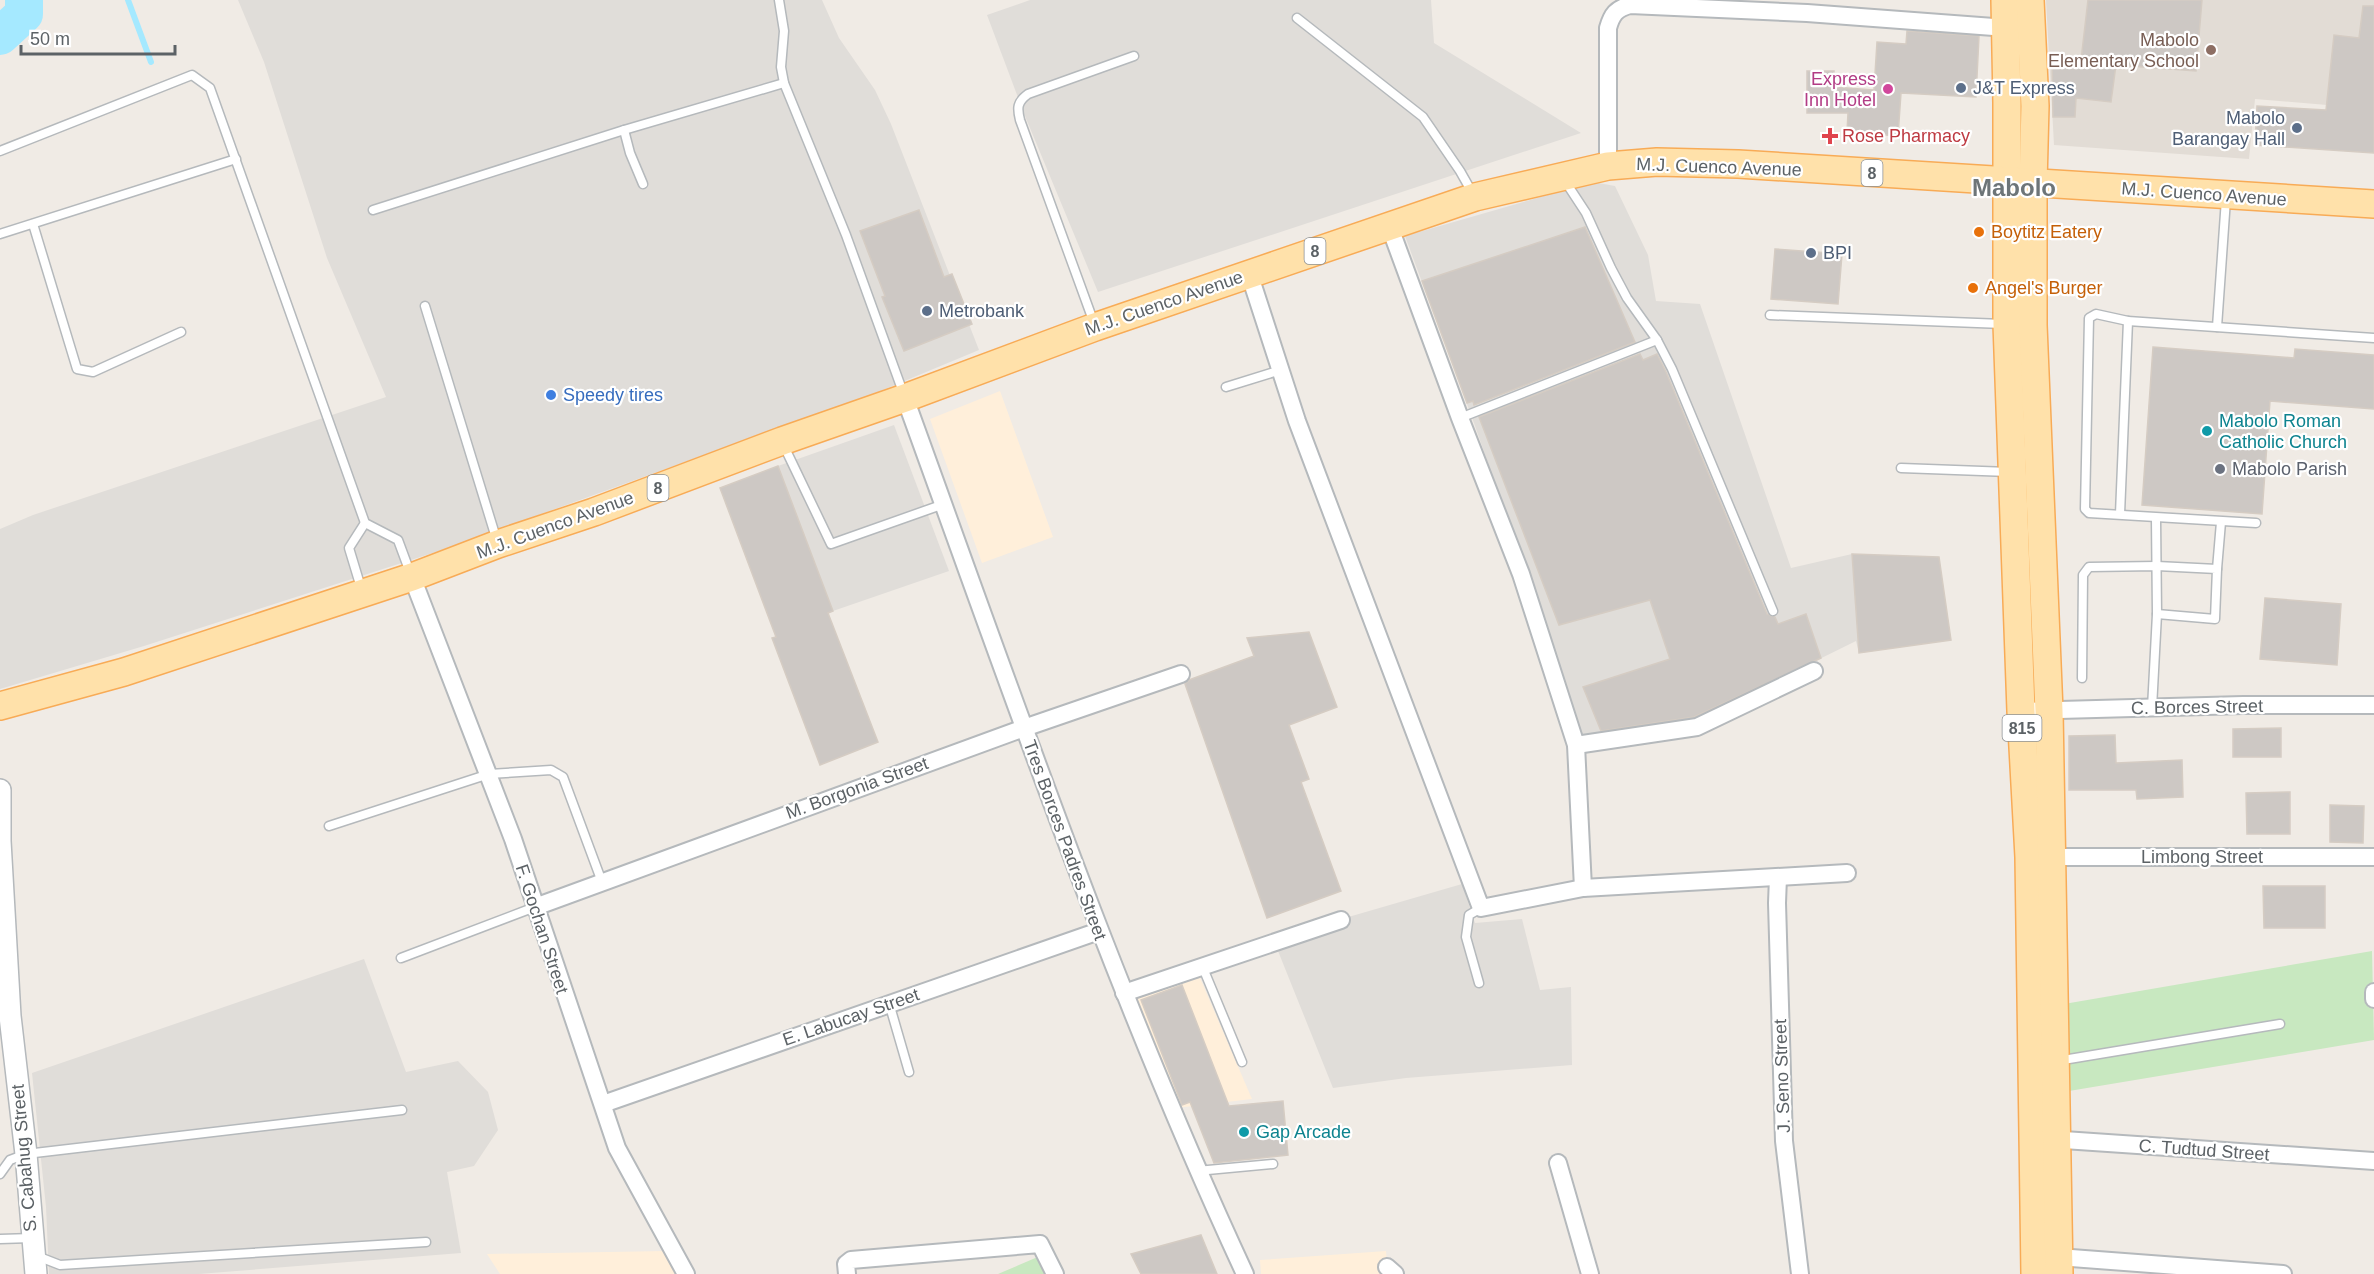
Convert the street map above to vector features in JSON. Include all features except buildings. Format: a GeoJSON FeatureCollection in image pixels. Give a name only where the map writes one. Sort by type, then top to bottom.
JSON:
{"type":"FeatureCollection","features":[{"type":"Feature","properties":{"kind":"main road","name":"815"},"geometry":{"type":"LineString","coordinates":[[2005,0],[2007,28],[2005,183],[2007,324],[2021,711],[2040,857],[2054,1061],[2045,1139],[2035,1274]]}},
{"type":"Feature","properties":{"kind":"main road","name":"815"},"geometry":{"type":"LineString","coordinates":[[2030,0],[2035,106],[2033,325],[2049,711],[2040,857],[2045,1139],[2058,1265]]}},
{"type":"Feature","properties":{"kind":"main road","name":"M.J. Cuenco Avenue"},"geometry":{"type":"LineString","coordinates":[[0,706],[124,672],[412,577],[1095,327],[1389,225],[1475,197],[1608,166],[1657,162],[1738,164],[2005,183],[2374,204]]}},
{"type":"Feature","properties":{"kind":"street"},"geometry":{"type":"LineString","coordinates":[[1608,166],[1608,28],[1611,15],[1619,8],[1630,5],[1808,13],[2007,28]]}},
{"type":"Feature","properties":{"kind":"street"},"geometry":{"type":"LineString","coordinates":[[1389,225],[1460,418],[1521,574],[1576,745],[1583,888]]}},
{"type":"Feature","properties":{"kind":"street"},"geometry":{"type":"LineString","coordinates":[[1249,273],[1297,421],[1481,908],[1583,888],[1847,873]]}},
{"type":"Feature","properties":{"kind":"street","name":"Tres Borces Padres Street"},"geometry":{"type":"LineString","coordinates":[[905,398],[1099,932],[1197,1171],[1245,1274]]}},
{"type":"Feature","properties":{"kind":"street","name":"F. Gochan Street"},"geometry":{"type":"LineString","coordinates":[[412,577],[489,774],[617,1148],[686,1274]]}},
{"type":"Feature","properties":{"kind":"street"},"geometry":{"type":"LineString","coordinates":[[1576,745],[1697,727],[1814,671]]}},
{"type":"Feature","properties":{"kind":"street","name":"M. Borgonia Street"},"geometry":{"type":"LineString","coordinates":[[535,907],[1024,728],[1181,674]]}},
{"type":"Feature","properties":{"kind":"street","name":"C. Borces Street"},"geometry":{"type":"LineString","coordinates":[[2021,711],[2374,705]]}},
{"type":"Feature","properties":{"kind":"street","name":"S. Cabahug Street"},"geometry":{"type":"LineString","coordinates":[[0,790],[5,1016],[26,1154],[33,1253]]}},
{"type":"Feature","properties":{"kind":"street","name":"Limbong Street"},"geometry":{"type":"LineString","coordinates":[[2040,857],[2374,857]]}},
{"type":"Feature","properties":{"kind":"street","name":"J. Seno Street"},"geometry":{"type":"LineString","coordinates":[[1778,877],[1777,914],[1784,1141],[1800,1274]]}},
{"type":"Feature","properties":{"kind":"street"},"geometry":{"type":"LineString","coordinates":[[1124,993],[1341,920]]}},
{"type":"Feature","properties":{"kind":"street","name":"E. Labucay Street"},"geometry":{"type":"LineString","coordinates":[[603,1104],[1099,932]]}},
{"type":"Feature","properties":{"kind":"street"},"geometry":{"type":"LineString","coordinates":[[2374,992],[2374,999]]}},
{"type":"Feature","properties":{"kind":"street","name":"C. Tudtud Street"},"geometry":{"type":"LineString","coordinates":[[2045,1139],[2374,1161]]}},
{"type":"Feature","properties":{"kind":"street"},"geometry":{"type":"LineString","coordinates":[[1558,1163],[1590,1274]]}},
{"type":"Feature","properties":{"kind":"street"},"geometry":{"type":"LineString","coordinates":[[847,1274],[846,1264],[851,1260],[1040,1244],[1055,1274]]}},
{"type":"Feature","properties":{"kind":"street"},"geometry":{"type":"LineString","coordinates":[[2058,1265],[2283,1274]]}},
{"type":"Feature","properties":{"kind":"lane"},"geometry":{"type":"LineString","coordinates":[[778,0],[784,31],[781,67],[784,83],[846,235],[905,398]]}},
{"type":"Feature","properties":{"kind":"lane"},"geometry":{"type":"LineString","coordinates":[[1297,18],[1423,117],[1475,197]]}},
{"type":"Feature","properties":{"kind":"lane"},"geometry":{"type":"LineString","coordinates":[[1095,327],[1020,120],[1018,107],[1021,99],[1028,94],[1134,56]]}},
{"type":"Feature","properties":{"kind":"lane"},"geometry":{"type":"LineString","coordinates":[[0,151],[192,75],[210,88],[365,523],[398,540],[412,577]]}},
{"type":"Feature","properties":{"kind":"lane"},"geometry":{"type":"LineString","coordinates":[[373,210],[624,130],[784,83]]}},
{"type":"Feature","properties":{"kind":"lane"},"geometry":{"type":"LineString","coordinates":[[624,130],[630,153],[643,184]]}},
{"type":"Feature","properties":{"kind":"lane"},"geometry":{"type":"LineString","coordinates":[[0,234],[236,159]]}},
{"type":"Feature","properties":{"kind":"lane"},"geometry":{"type":"LineString","coordinates":[[1562,176],[1586,213],[1627,298],[1657,340],[1672,369],[1773,611]]}},
{"type":"Feature","properties":{"kind":"lane"},"geometry":{"type":"LineString","coordinates":[[2217,327],[2226,196]]}},
{"type":"Feature","properties":{"kind":"lane"},"geometry":{"type":"LineString","coordinates":[[33,224],[77,369],[93,372],[181,332]]}},
{"type":"Feature","properties":{"kind":"lane"},"geometry":{"type":"LineString","coordinates":[[425,306],[498,544]]}},
{"type":"Feature","properties":{"kind":"lane"},"geometry":{"type":"LineString","coordinates":[[2256,523],[2156,519],[2089,513],[2085,509],[2089,318],[2096,314],[2128,321],[2374,338]]}},
{"type":"Feature","properties":{"kind":"lane"},"geometry":{"type":"LineString","coordinates":[[1770,315],[2007,324]]}},
{"type":"Feature","properties":{"kind":"lane"},"geometry":{"type":"LineString","coordinates":[[2120,514],[2128,321]]}},
{"type":"Feature","properties":{"kind":"lane"},"geometry":{"type":"LineString","coordinates":[[1460,418],[1657,340]]}},
{"type":"Feature","properties":{"kind":"lane"},"geometry":{"type":"LineString","coordinates":[[1226,387],[1281,370]]}},
{"type":"Feature","properties":{"kind":"lane"},"geometry":{"type":"LineString","coordinates":[[782,441],[831,544],[944,504]]}},
{"type":"Feature","properties":{"kind":"lane"},"geometry":{"type":"LineString","coordinates":[[1901,468],[2012,472]]}},
{"type":"Feature","properties":{"kind":"lane"},"geometry":{"type":"LineString","coordinates":[[2152,708],[2157,614],[2156,519]]}},
{"type":"Feature","properties":{"kind":"lane"},"geometry":{"type":"LineString","coordinates":[[2157,614],[2215,619],[2221,522]]}},
{"type":"Feature","properties":{"kind":"lane"},"geometry":{"type":"LineString","coordinates":[[363,593],[349,548],[365,523]]}},
{"type":"Feature","properties":{"kind":"lane"},"geometry":{"type":"LineString","coordinates":[[2082,678],[2083,575],[2086,569],[2089,567],[2157,566],[2217,569]]}},
{"type":"Feature","properties":{"kind":"lane"},"geometry":{"type":"LineString","coordinates":[[329,826],[489,774],[551,770],[562,777],[602,882]]}},
{"type":"Feature","properties":{"kind":"lane"},"geometry":{"type":"LineString","coordinates":[[401,958],[535,907]]}},
{"type":"Feature","properties":{"kind":"lane"},"geometry":{"type":"LineString","coordinates":[[1479,984],[1466,938],[1469,915],[1481,908]]}},
{"type":"Feature","properties":{"kind":"lane"},"geometry":{"type":"LineString","coordinates":[[1203,968],[1242,1062]]}},
{"type":"Feature","properties":{"kind":"lane"},"geometry":{"type":"LineString","coordinates":[[890,1003],[909,1072]]}},
{"type":"Feature","properties":{"kind":"lane"},"geometry":{"type":"LineString","coordinates":[[2054,1061],[2280,1024]]}},
{"type":"Feature","properties":{"kind":"lane"},"geometry":{"type":"LineString","coordinates":[[0,1174],[10,1160],[26,1154],[402,1110]]}},
{"type":"Feature","properties":{"kind":"lane"},"geometry":{"type":"LineString","coordinates":[[1197,1171],[1273,1164]]}},
{"type":"Feature","properties":{"kind":"lane"},"geometry":{"type":"LineString","coordinates":[[0,1239],[60,1266],[426,1242]]}},
{"type":"Feature","properties":{"kind":"shaded area"},"geometry":{"type":"Polygon","coordinates":[[[238,0],[822,0],[839,38],[875,90],[891,124],[979,350],[878,392],[442,550],[144,646],[0,689],[0,529],[33,515],[386,397],[327,258],[264,62],[238,0]]]}},
{"type":"Feature","properties":{"kind":"shaded area"},"geometry":{"type":"Polygon","coordinates":[[[1030,0],[1431,0],[1434,43],[1581,133],[1098,292],[1025,116],[987,15],[1030,0]]]}},
{"type":"Feature","properties":{"kind":"shaded area","name":"Mabolo Elementary School"},"geometry":{"type":"Polygon","coordinates":[[[2046,0],[2374,0],[2374,109],[2255,99],[2249,159],[2054,145],[2046,0]]]}},
{"type":"Feature","properties":{"kind":"shaded area"},"geometry":{"type":"Polygon","coordinates":[[[1593,182],[1615,186],[1648,255],[1656,301],[1700,304],[1791,568],[1852,554],[1939,557],[1951,640],[1859,653],[1856,641],[1696,720],[1582,735],[1474,423],[1405,236],[1593,182]]]}},
{"type":"Feature","properties":{"kind":"shaded area"},"geometry":{"type":"Polygon","coordinates":[[[1000,391],[1053,537],[982,563],[930,419],[1000,391]]]}},
{"type":"Feature","properties":{"kind":"shaded area"},"geometry":{"type":"Polygon","coordinates":[[[894,425],[949,571],[833,611],[778,466],[894,425]]]}},
{"type":"Feature","properties":{"kind":"shaded area"},"geometry":{"type":"Polygon","coordinates":[[[1462,884],[1475,923],[1522,919],[1540,990],[1571,987],[1572,1065],[1406,1078],[1333,1088],[1276,946],[1345,918],[1462,884]]]}},
{"type":"Feature","properties":{"kind":"shaded area"},"geometry":{"type":"Polygon","coordinates":[[[364,959],[406,1072],[458,1061],[488,1092],[498,1130],[474,1166],[447,1172],[461,1253],[199,1274],[49,1274],[46,1207],[32,1073],[364,959]]]}},
{"type":"Feature","properties":{"kind":"shaded area"},"geometry":{"type":"Polygon","coordinates":[[[1200,978],[1252,1099],[1176,1108],[1135,996],[1200,978]]]}},
{"type":"Feature","properties":{"kind":"shaded area"},"geometry":{"type":"Polygon","coordinates":[[[666,1251],[676,1274],[500,1274],[487,1254],[666,1251]]]}},
{"type":"Feature","properties":{"kind":"shaded area"},"geometry":{"type":"Polygon","coordinates":[[[1386,1251],[1388,1274],[1261,1274],[1260,1260],[1386,1251]]]}},
{"type":"Feature","properties":{"kind":"green space"},"geometry":{"type":"Polygon","coordinates":[[[2372,951],[2374,1040],[2069,1091],[2064,1004],[2372,951]]]}},
{"type":"Feature","properties":{"kind":"green space"},"geometry":{"type":"Polygon","coordinates":[[[1040,1256],[1048,1274],[998,1274],[1040,1256]]]}},
{"type":"Feature","properties":{"kind":"waterway"},"geometry":{"type":"LineString","coordinates":[[0,36],[24,14],[24,0]]}},
{"type":"Feature","properties":{"kind":"waterway"},"geometry":{"type":"LineString","coordinates":[[128,0],[151,62]]}},
{"type":"Feature","properties":{"kind":"place","name":"Mabolo Elementary School"},"geometry":{"type":"Point","coordinates":[2211,50]}},
{"type":"Feature","properties":{"kind":"place","name":"J&T Express"},"geometry":{"type":"Point","coordinates":[1961,88]}},
{"type":"Feature","properties":{"kind":"place","name":"Express Inn Hotel"},"geometry":{"type":"Point","coordinates":[1888,89]}},
{"type":"Feature","properties":{"kind":"place","name":"Mabolo Barangay Hall"},"geometry":{"type":"Point","coordinates":[2297,128]}},
{"type":"Feature","properties":{"kind":"place","name":"Rose Pharmacy"},"geometry":{"type":"Point","coordinates":[1830,136]}},
{"type":"Feature","properties":{"kind":"place","name":"Boytitz Eatery"},"geometry":{"type":"Point","coordinates":[1979,232]}},
{"type":"Feature","properties":{"kind":"place","name":"BPI"},"geometry":{"type":"Point","coordinates":[1811,253]}},
{"type":"Feature","properties":{"kind":"place","name":"Angel's Burger"},"geometry":{"type":"Point","coordinates":[1973,288]}},
{"type":"Feature","properties":{"kind":"place","name":"Metrobank"},"geometry":{"type":"Point","coordinates":[927,311]}},
{"type":"Feature","properties":{"kind":"place","name":"Speedy tires"},"geometry":{"type":"Point","coordinates":[551,395]}},
{"type":"Feature","properties":{"kind":"place","name":"Mabolo Roman Catholic Church"},"geometry":{"type":"Point","coordinates":[2207,431]}},
{"type":"Feature","properties":{"kind":"place","name":"Mabolo Parish"},"geometry":{"type":"Point","coordinates":[2220,469]}},
{"type":"Feature","properties":{"kind":"place","name":"Gap Arcade"},"geometry":{"type":"Point","coordinates":[1244,1132]}},
{"type":"Feature","properties":{"kind":"district","name":"Mabolo"},"geometry":{"type":"Point","coordinates":[2014,188]}}]}
